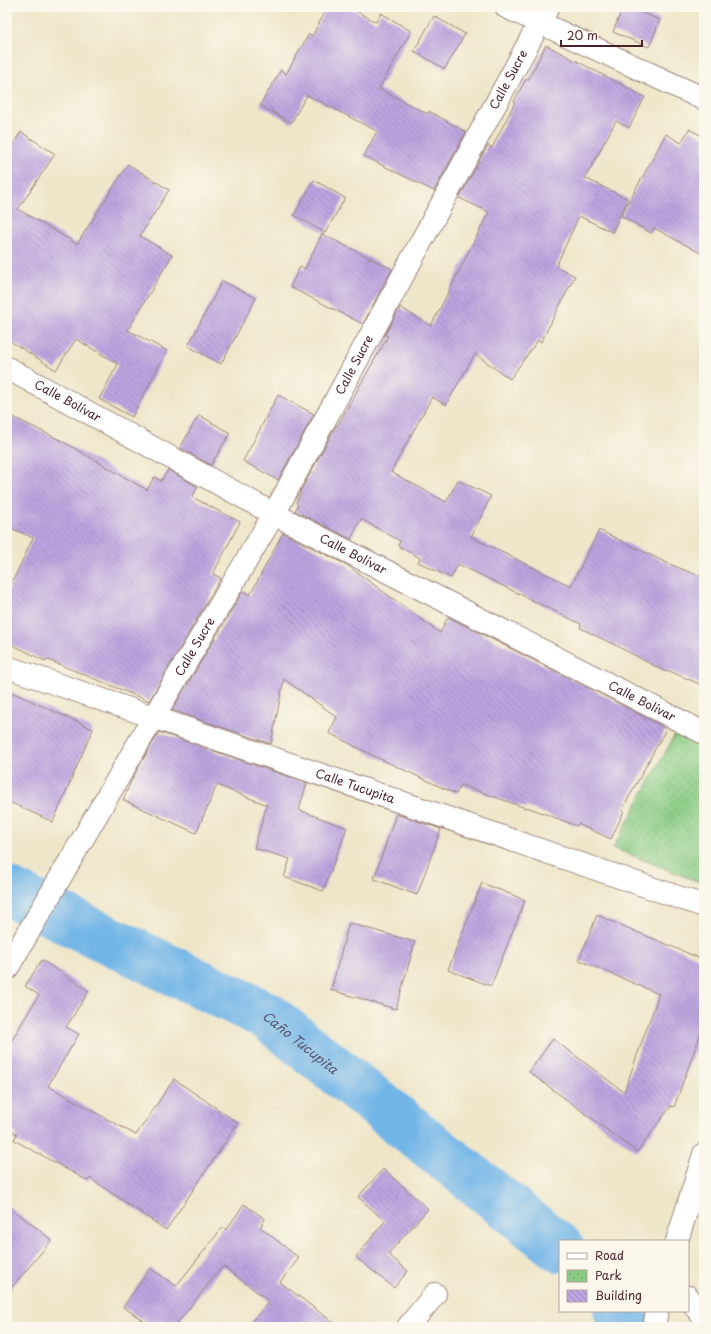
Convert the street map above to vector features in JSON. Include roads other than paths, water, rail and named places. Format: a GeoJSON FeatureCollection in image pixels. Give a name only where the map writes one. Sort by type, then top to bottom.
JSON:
{"type":"FeatureCollection","features":[{"type":"Feature","properties":{"kind":"street"},"geometry":{"type":"LineString","coordinates":[[506,7],[544,15],[704,100]]}},
{"type":"Feature","properties":{"kind":"street","name":"Calle Sucre"},"geometry":{"type":"LineString","coordinates":[[7,969],[274,514],[544,15]]}},
{"type":"Feature","properties":{"kind":"street","name":"Calle Bolívar"},"geometry":{"type":"LineString","coordinates":[[7,368],[274,514],[704,733]]}},
{"type":"Feature","properties":{"kind":"street","name":"Calle Tucupita"},"geometry":{"type":"LineString","coordinates":[[7,667],[704,906]]}},
{"type":"Feature","properties":{"kind":"street"},"geometry":{"type":"LineString","coordinates":[[677,1240],[704,1154]]}},
{"type":"Feature","properties":{"kind":"street"},"geometry":{"type":"LineString","coordinates":[[408,1327],[435,1294]]}},
{"type":"Feature","properties":{"kind":"street"},"geometry":{"type":"LineString","coordinates":[[689,1298],[704,1318]]}},
{"type":"Feature","properties":{"kind":"street"},"geometry":{"type":"LineString","coordinates":[[654,1327],[657,1312]]}},
{"type":"Feature","properties":{"kind":"waterway","name":"Caño Tucupita"},"geometry":{"type":"LineString","coordinates":[[7,891],[267,1016],[559,1247]]}},
{"type":"Feature","properties":{"kind":"waterway","name":"Caño Tucupita"},"geometry":{"type":"LineString","coordinates":[[619,1312],[631,1327]]}}]}
